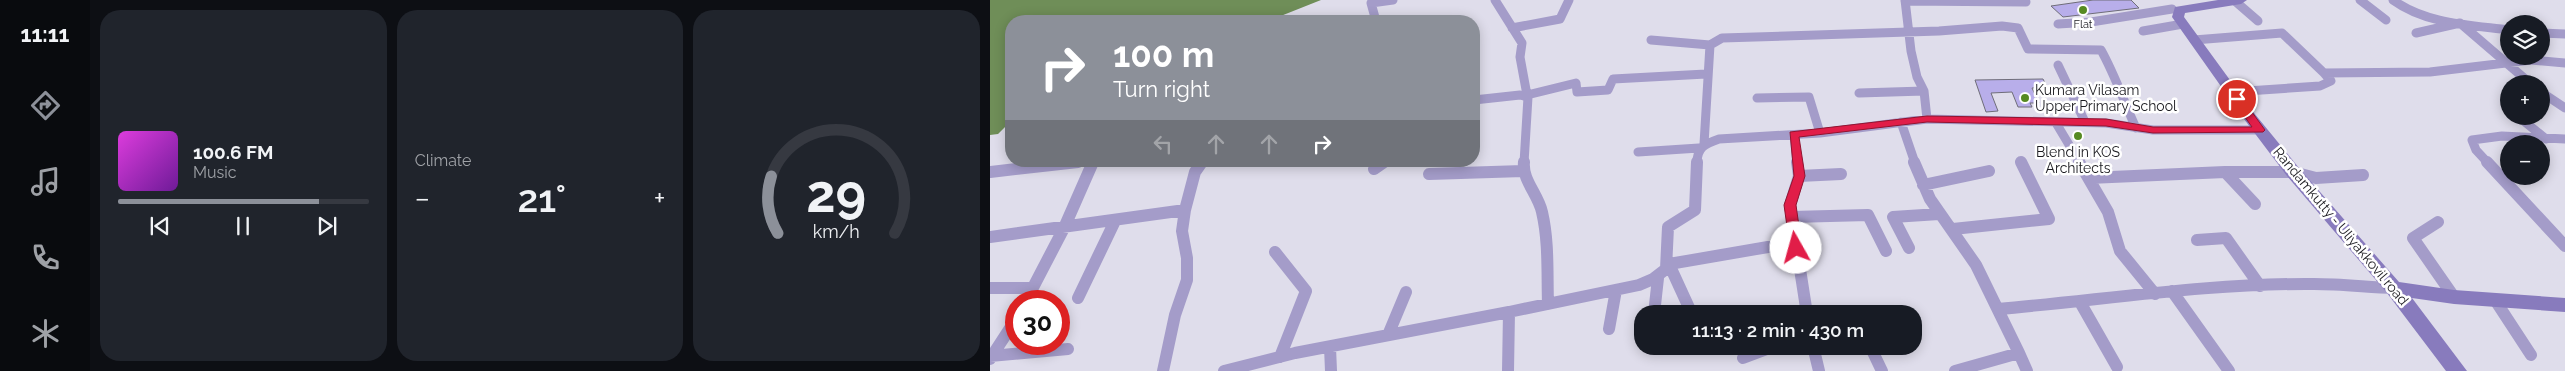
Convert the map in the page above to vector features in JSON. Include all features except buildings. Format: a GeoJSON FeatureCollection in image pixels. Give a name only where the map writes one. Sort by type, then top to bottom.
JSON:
{"type":"FeatureCollection","features":[{"type":"Feature","properties":{"kind":"street"},"geometry":{"type":"LineString","coordinates":[[1374,15],[1371,4],[1393,0]]}},
{"type":"Feature","properties":{"kind":"street"},"geometry":{"type":"LineString","coordinates":[[1495,0],[1522,43],[1520,56],[1528,98],[1523,171],[1527,182],[1537,197],[1544,224],[1548,304]]}},
{"type":"Feature","properties":{"kind":"street"},"geometry":{"type":"LineString","coordinates":[[1512,28],[1560,19],[1569,0]]}},
{"type":"Feature","properties":{"kind":"street"},"geometry":{"type":"LineString","coordinates":[[2160,0],[2178,14]]}},
{"type":"Feature","properties":{"kind":"street"},"geometry":{"type":"LineString","coordinates":[[2058,24],[2178,14],[2238,0],[2258,21]]}},
{"type":"Feature","properties":{"kind":"street"},"geometry":{"type":"LineString","coordinates":[[2360,0],[2386,20]]}},
{"type":"Feature","properties":{"kind":"street"},"geometry":{"type":"LineString","coordinates":[[2393,0],[2411,12],[2460,23],[2500,29]]}},
{"type":"Feature","properties":{"kind":"street"},"geometry":{"type":"LineString","coordinates":[[1927,119],[1924,91],[1917,77],[1908,32],[1909,22],[1905,1],[2026,2]]}},
{"type":"Feature","properties":{"kind":"street"},"geometry":{"type":"LineString","coordinates":[[2143,31],[2178,14]]}},
{"type":"Feature","properties":{"kind":"street","name":"Randamkutty - Uliyakkovil road"},"geometry":{"type":"LineString","coordinates":[[2178,14],[2194,40],[2260,130],[2293,172],[2394,288],[2457,371]]}},
{"type":"Feature","properties":{"kind":"street"},"geometry":{"type":"LineString","coordinates":[[2416,32],[2460,23]]}},
{"type":"Feature","properties":{"kind":"street"},"geometry":{"type":"LineString","coordinates":[[2460,23],[2500,56]]}},
{"type":"Feature","properties":{"kind":"street"},"geometry":{"type":"LineString","coordinates":[[1651,40],[1710,45],[1731,36],[1908,32],[2013,27],[2018,28],[2028,49],[2101,50],[2115,75],[2121,96],[2136,128]]}},
{"type":"Feature","properties":{"kind":"street"},"geometry":{"type":"LineString","coordinates":[[2194,40],[2282,33],[2331,81],[2320,86],[2232,92]]}},
{"type":"Feature","properties":{"kind":"street"},"geometry":{"type":"LineString","coordinates":[[2550,33],[2565,34]]}},
{"type":"Feature","properties":{"kind":"street"},"geometry":{"type":"LineString","coordinates":[[1224,371],[1280,357],[1639,286],[1658,278],[1665,272],[1668,264],[1668,227],[1695,210],[1697,205],[1706,74],[1710,45]]}},
{"type":"Feature","properties":{"kind":"street"},"geometry":{"type":"LineString","coordinates":[[2324,73],[2430,72],[2500,62]]}},
{"type":"Feature","properties":{"kind":"street"},"geometry":{"type":"LineString","coordinates":[[2550,62],[2565,63]]}},
{"type":"Feature","properties":{"kind":"street"},"geometry":{"type":"LineString","coordinates":[[2058,65],[2084,122]]}},
{"type":"Feature","properties":{"kind":"street"},"geometry":{"type":"LineString","coordinates":[[2510,65],[2521,75]]}},
{"type":"Feature","properties":{"kind":"street"},"geometry":{"type":"LineString","coordinates":[[1480,99],[1527,95],[1576,83],[1578,92],[1585,92],[1608,90],[1613,79],[1706,74]]}},
{"type":"Feature","properties":{"kind":"street"},"geometry":{"type":"LineString","coordinates":[[1859,93],[1924,91]]}},
{"type":"Feature","properties":{"kind":"street"},"geometry":{"type":"LineString","coordinates":[[1757,98],[1809,97],[1820,133]]}},
{"type":"Feature","properties":{"kind":"street"},"geometry":{"type":"LineString","coordinates":[[2550,98],[2565,108]]}},
{"type":"Feature","properties":{"kind":"street"},"geometry":{"type":"LineString","coordinates":[[1638,152],[1701,146],[1719,139],[1820,133],[1927,119],[2056,123],[2084,122],[2106,123],[2136,128],[2204,131],[2260,130]]}},
{"type":"Feature","properties":{"kind":"street"},"geometry":{"type":"LineString","coordinates":[[1901,122],[1923,185],[1938,214],[1953,229],[1976,266],[2027,371]]}},
{"type":"Feature","properties":{"kind":"street"},"geometry":{"type":"LineString","coordinates":[[2056,123],[2108,212],[2120,251],[2155,294]]}},
{"type":"Feature","properties":{"kind":"street"},"geometry":{"type":"LineString","coordinates":[[2528,125],[2540,135]]}},
{"type":"Feature","properties":{"kind":"street"},"geometry":{"type":"LineString","coordinates":[[1794,134],[1799,176],[1790,205],[1806,305]]}},
{"type":"Feature","properties":{"kind":"street"},"geometry":{"type":"LineString","coordinates":[[2500,136],[2477,136],[2472,140],[2476,150],[2500,176]]}},
{"type":"Feature","properties":{"kind":"street"},"geometry":{"type":"LineString","coordinates":[[2550,140],[2565,138]]}},
{"type":"Feature","properties":{"kind":"street"},"geometry":{"type":"LineString","coordinates":[[1953,229],[2049,219],[2021,162]]}},
{"type":"Feature","properties":{"kind":"street"},"geometry":{"type":"LineString","coordinates":[[990,172],[1034,167]]}},
{"type":"Feature","properties":{"kind":"street"},"geometry":{"type":"LineString","coordinates":[[990,288],[1033,288],[1064,228],[1089,167]]}},
{"type":"Feature","properties":{"kind":"street"},"geometry":{"type":"LineString","coordinates":[[1163,371],[1175,315],[1187,280],[1187,258],[1182,231],[1185,210],[1195,172],[1199,167]]}},
{"type":"Feature","properties":{"kind":"street"},"geometry":{"type":"LineString","coordinates":[[1429,174],[1523,171]]}},
{"type":"Feature","properties":{"kind":"street"},"geometry":{"type":"LineString","coordinates":[[1923,185],[1989,171]]}},
{"type":"Feature","properties":{"kind":"street"},"geometry":{"type":"LineString","coordinates":[[2089,178],[2225,172],[2293,172],[2316,178],[2363,176]]}},
{"type":"Feature","properties":{"kind":"street"},"geometry":{"type":"LineString","coordinates":[[2225,172],[2255,204]]}},
{"type":"Feature","properties":{"kind":"street"},"geometry":{"type":"LineString","coordinates":[[1799,176],[1841,174]]}},
{"type":"Feature","properties":{"kind":"street"},"geometry":{"type":"LineString","coordinates":[[2508,185],[2565,246]]}},
{"type":"Feature","properties":{"kind":"street"},"geometry":{"type":"LineString","coordinates":[[990,237],[1185,210]]}},
{"type":"Feature","properties":{"kind":"street"},"geometry":{"type":"LineString","coordinates":[[1909,248],[1893,217],[1938,214]]}},
{"type":"Feature","properties":{"kind":"street"},"geometry":{"type":"LineString","coordinates":[[1792,217],[1868,215],[1886,251]]}},
{"type":"Feature","properties":{"kind":"street"},"geometry":{"type":"LineString","coordinates":[[1078,298],[1116,221]]}},
{"type":"Feature","properties":{"kind":"street"},"geometry":{"type":"LineString","coordinates":[[2438,222],[2413,238],[2454,297]]}},
{"type":"Feature","properties":{"kind":"street"},"geometry":{"type":"LineString","coordinates":[[2197,240],[2226,238],[2260,286]]}},
{"type":"Feature","properties":{"kind":"street"},"geometry":{"type":"LineString","coordinates":[[1668,264],[1768,247]]}},
{"type":"Feature","properties":{"kind":"street"},"geometry":{"type":"LineString","coordinates":[[1275,252],[1306,290],[1280,357]]}},
{"type":"Feature","properties":{"kind":"street"},"geometry":{"type":"LineString","coordinates":[[1668,264],[1688,305]]}},
{"type":"Feature","properties":{"kind":"street"},"geometry":{"type":"LineString","coordinates":[[1655,305],[1658,278]]}},
{"type":"Feature","properties":{"kind":"street"},"geometry":{"type":"LineString","coordinates":[[1998,309],[2172,291],[2314,284],[2394,288],[2454,297],[2565,305]]}},
{"type":"Feature","properties":{"kind":"street"},"geometry":{"type":"LineString","coordinates":[[1609,329],[1616,290]]}},
{"type":"Feature","properties":{"kind":"street"},"geometry":{"type":"LineString","coordinates":[[2172,291],[2229,371]]}},
{"type":"Feature","properties":{"kind":"street"},"geometry":{"type":"LineString","coordinates":[[1388,335],[1406,292]]}},
{"type":"Feature","properties":{"kind":"street"},"geometry":{"type":"LineString","coordinates":[[2495,300],[2531,354]]}},
{"type":"Feature","properties":{"kind":"street"},"geometry":{"type":"LineString","coordinates":[[2080,302],[2117,367]]}},
{"type":"Feature","properties":{"kind":"street"},"geometry":{"type":"LineString","coordinates":[[1508,371],[1509,312]]}},
{"type":"Feature","properties":{"kind":"street"},"geometry":{"type":"LineString","coordinates":[[990,357],[1005,335]]}},
{"type":"Feature","properties":{"kind":"street"},"geometry":{"type":"LineString","coordinates":[[1330,347],[1331,371]]}},
{"type":"Feature","properties":{"kind":"street"},"geometry":{"type":"LineString","coordinates":[[1956,371],[2019,353]]}},
{"type":"Feature","properties":{"kind":"street"},"geometry":{"type":"LineString","coordinates":[[990,357],[1010,355]]}},
{"type":"Feature","properties":{"kind":"street"},"geometry":{"type":"LineString","coordinates":[[1743,358],[1751,355]]}},
{"type":"Feature","properties":{"kind":"street"},"geometry":{"type":"LineString","coordinates":[[1816,355],[1819,371]]}},
{"type":"Feature","properties":{"kind":"street"},"geometry":{"type":"LineString","coordinates":[[1874,355],[1882,371]]}},
{"type":"Feature","properties":{"kind":"shaded area"},"geometry":{"type":"Polygon","coordinates":[[[990,0],[1321,0],[1283,15],[1005,15],[1005,127],[998,134],[990,135],[990,0]]]}},
{"type":"Feature","properties":{"kind":"place","name":"Flat"},"geometry":{"type":"Point","coordinates":[2083,10]}},
{"type":"Feature","properties":{"kind":"place","name":"Kumara Vilasam Upper Primary School"},"geometry":{"type":"Point","coordinates":[2025,98]}},
{"type":"Feature","properties":{"kind":"place","name":"Blend in KOS Architects"},"geometry":{"type":"Point","coordinates":[2078,136]}},
{"type":"Feature","properties":{"kind":"route"},"geometry":{"type":"LineString","coordinates":[[1796,248],[1790,205],[1799,176],[1794,134],[1820,133],[1927,119],[2106,123],[2153,130],[2260,130],[2237,99]]}}]}
